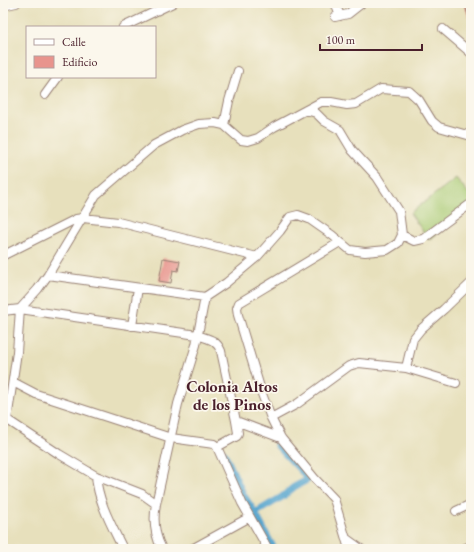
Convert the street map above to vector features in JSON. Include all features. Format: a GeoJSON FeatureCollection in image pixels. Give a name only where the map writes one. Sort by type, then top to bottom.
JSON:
{"type":"FeatureCollection","features":[{"type":"Feature","properties":{"kind":"street"},"geometry":{"type":"LineString","coordinates":[[3,6],[16,3]]}},
{"type":"Feature","properties":{"kind":"street"},"geometry":{"type":"LineString","coordinates":[[125,26],[172,3]]}},
{"type":"Feature","properties":{"kind":"street"},"geometry":{"type":"LineString","coordinates":[[335,3],[338,16],[348,14],[362,3]]}},
{"type":"Feature","properties":{"kind":"street"},"geometry":{"type":"LineString","coordinates":[[443,29],[471,53]]}},
{"type":"Feature","properties":{"kind":"street"},"geometry":{"type":"LineString","coordinates":[[224,125],[238,71]]}},
{"type":"Feature","properties":{"kind":"street"},"geometry":{"type":"LineString","coordinates":[[45,95],[57,78]]}},
{"type":"Feature","properties":{"kind":"street"},"geometry":{"type":"LineString","coordinates":[[156,504],[142,494],[96,476],[59,454],[5,418],[13,382],[20,309],[48,275],[96,196],[154,145],[182,130],[198,124],[215,123],[224,125],[241,140],[258,138],[274,127],[321,102],[347,105],[356,104],[381,89],[409,91],[419,100],[432,121],[439,127],[471,136]]}},
{"type":"Feature","properties":{"kind":"street"},"geometry":{"type":"LineString","coordinates":[[162,549],[156,538],[154,518],[156,504],[178,404],[196,345],[206,297],[226,283],[257,256],[280,231],[290,217],[298,215],[309,219],[350,250],[365,252],[387,250],[398,243],[402,235],[399,211],[377,177],[352,150],[340,130],[324,121],[316,113],[306,110]]}},
{"type":"Feature","properties":{"kind":"street"},"geometry":{"type":"LineString","coordinates":[[402,235],[414,241],[423,239],[469,205]]}},
{"type":"Feature","properties":{"kind":"street"},"geometry":{"type":"LineString","coordinates":[[4,255],[83,218],[118,222],[257,256]]}},
{"type":"Feature","properties":{"kind":"street"},"geometry":{"type":"LineString","coordinates":[[340,242],[239,303],[237,308],[262,394],[271,418],[281,438],[315,479],[334,499],[349,549]]}},
{"type":"Feature","properties":{"kind":"street"},"geometry":{"type":"LineString","coordinates":[[48,275],[206,297]]}},
{"type":"Feature","properties":{"kind":"street"},"geometry":{"type":"LineString","coordinates":[[406,368],[413,339],[421,329],[471,283]]}},
{"type":"Feature","properties":{"kind":"street"},"geometry":{"type":"LineString","coordinates":[[132,326],[138,288]]}},
{"type":"Feature","properties":{"kind":"street"},"geometry":{"type":"LineString","coordinates":[[3,311],[20,309],[197,335],[216,342],[219,347],[238,433],[237,436],[217,447]]}},
{"type":"Feature","properties":{"kind":"street"},"geometry":{"type":"LineString","coordinates":[[271,418],[297,404],[348,366],[359,363],[406,368],[456,383]]}},
{"type":"Feature","properties":{"kind":"street"},"geometry":{"type":"LineString","coordinates":[[13,382],[36,394],[171,438],[214,444],[217,447],[242,502],[268,549]]}},
{"type":"Feature","properties":{"kind":"street"},"geometry":{"type":"LineString","coordinates":[[236,421],[281,438]]}},
{"type":"Feature","properties":{"kind":"street"},"geometry":{"type":"LineString","coordinates":[[96,476],[97,486],[104,510],[123,549]]}},
{"type":"Feature","properties":{"kind":"street"},"geometry":{"type":"LineString","coordinates":[[456,511],[471,504]]}},
{"type":"Feature","properties":{"kind":"street"},"geometry":{"type":"LineString","coordinates":[[192,549],[250,517]]}},
{"type":"Feature","properties":{"kind":"street"},"geometry":{"type":"LineString","coordinates":[[347,539],[361,549]]}},
{"type":"Feature","properties":{"kind":"street"},"geometry":{"type":"LineString","coordinates":[[463,549],[471,546]]}},
{"type":"Feature","properties":{"kind":"green space"},"geometry":{"type":"Polygon","coordinates":[[[456,178],[471,196],[471,207],[429,240],[410,213],[456,178]]]}},
{"type":"Feature","properties":{"kind":"building"},"geometry":{"type":"Polygon","coordinates":[[[464,3],[471,3],[470,21],[464,3]]]}},
{"type":"Feature","properties":{"kind":"building"},"geometry":{"type":"Polygon","coordinates":[[[163,258],[180,261],[178,271],[173,270],[171,283],[159,281],[163,258]]]}},
{"type":"Feature","properties":{"kind":"waterway"},"geometry":{"type":"LineString","coordinates":[[224,453],[244,496],[255,513],[282,497],[294,487],[309,479],[277,445]]}},
{"type":"Feature","properties":{"kind":"waterway"},"geometry":{"type":"LineString","coordinates":[[252,515],[255,513],[274,549]]}},
{"type":"Feature","properties":{"kind":"district","name":"Colonia Altos de los Pinos"},"geometry":{"type":"Point","coordinates":[232,395]}}]}
